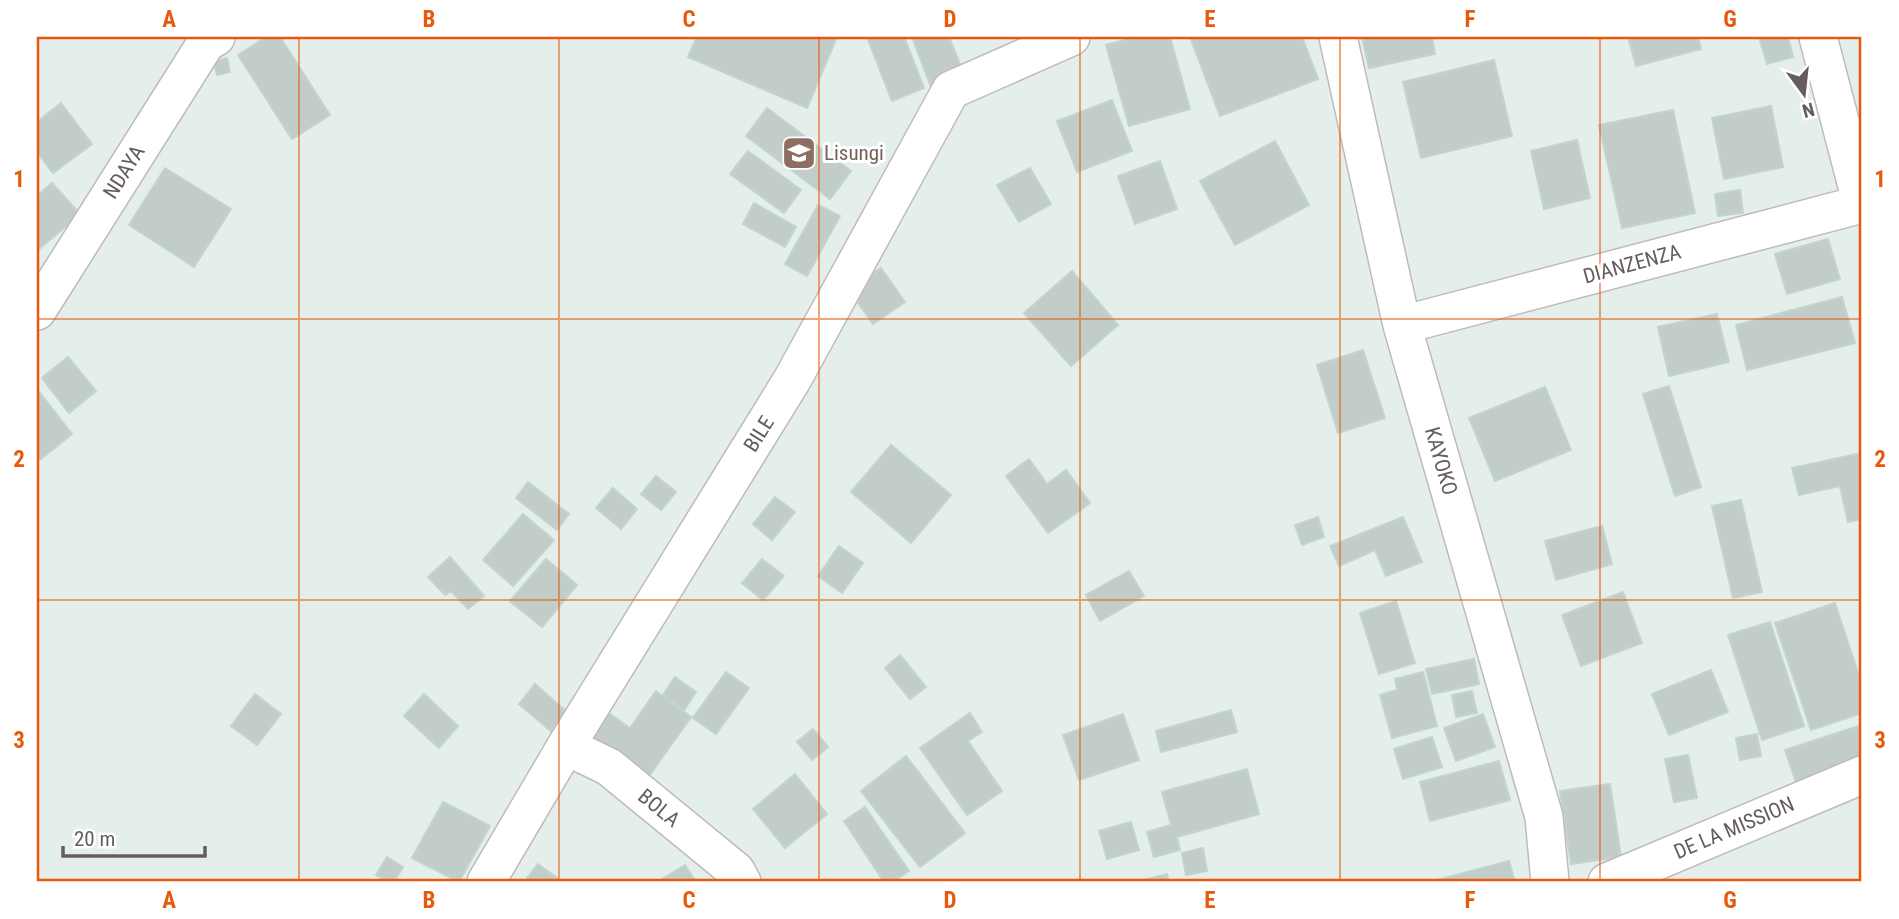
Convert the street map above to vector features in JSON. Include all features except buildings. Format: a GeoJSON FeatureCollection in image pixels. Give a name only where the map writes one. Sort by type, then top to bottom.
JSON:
{"type":"FeatureCollection","features":[{"type":"Feature","properties":{"kind":"street","name":"NDAYA"},"geometry":{"type":"LineString","coordinates":[[37,311],[206,43],[216,37]]}},
{"type":"Feature","properties":{"kind":"street","name":"BILE"},"geometry":{"type":"LineString","coordinates":[[486,882],[566,746],[792,380],[951,90],[1071,37]]}},
{"type":"Feature","properties":{"kind":"street","name":"KAYOKO"},"geometry":{"type":"LineString","coordinates":[[1338,37],[1402,324],[1545,817],[1550,882]]}},
{"type":"Feature","properties":{"kind":"street"},"geometry":{"type":"LineString","coordinates":[[1818,37],[1862,205]]}},
{"type":"Feature","properties":{"kind":"street","name":"DIANZENZA"},"geometry":{"type":"LineString","coordinates":[[1402,324],[1862,205]]}},
{"type":"Feature","properties":{"kind":"street","name":"BOLA"},"geometry":{"type":"LineString","coordinates":[[566,746],[609,767],[736,871],[742,882]]}},
{"type":"Feature","properties":{"kind":"street","name":"DE LA MISSION"},"geometry":{"type":"LineString","coordinates":[[1607,882],[1862,775]]}},
{"type":"Feature","properties":{"kind":"place","name":"Lisungi"},"geometry":{"type":"Point","coordinates":[799,153]}}]}
